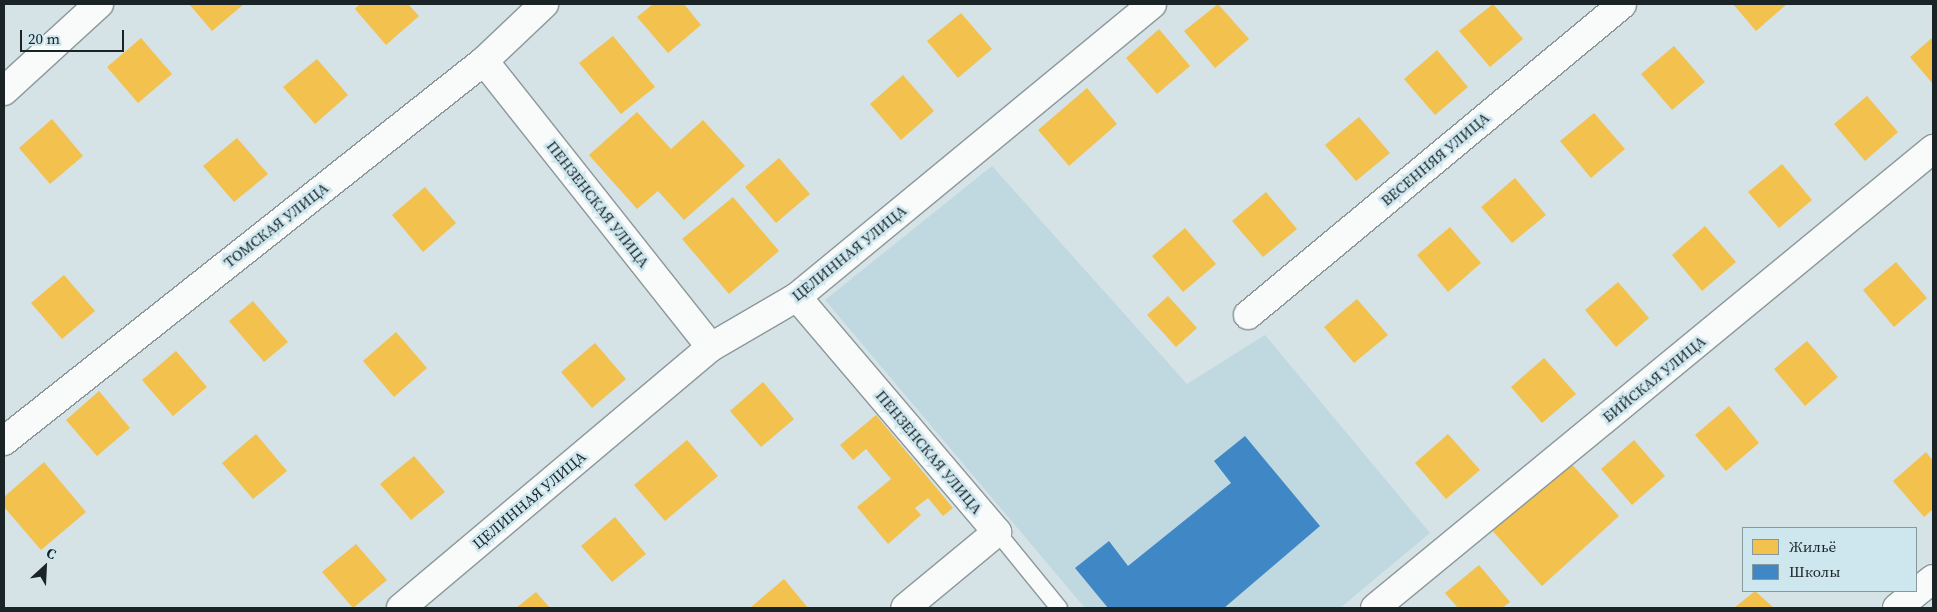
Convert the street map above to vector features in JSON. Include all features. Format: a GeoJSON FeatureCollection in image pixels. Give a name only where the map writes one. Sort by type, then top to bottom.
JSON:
{"type":"FeatureCollection","features":[{"type":"Feature","properties":{"kind":"street"},"geometry":{"type":"LineString","coordinates":[[4,91],[99,4]]}},
{"type":"Feature","properties":{"kind":"street","name":"ЦЕЛИННАЯ УЛИЦА"},"geometry":{"type":"LineString","coordinates":[[401,608],[711,347],[797,297],[1152,4]]}},
{"type":"Feature","properties":{"kind":"street","name":"ВЕСЕННЯЯ УЛИЦА"},"geometry":{"type":"LineString","coordinates":[[1248,315],[1622,4]]}},
{"type":"Feature","properties":{"kind":"street","name":"ТОМСКАЯ УЛИЦА"},"geometry":{"type":"LineString","coordinates":[[4,441],[484,60],[527,9]]}},
{"type":"Feature","properties":{"kind":"street","name":"ПЕНЗЕНСКАЯ УЛИЦА"},"geometry":{"type":"LineString","coordinates":[[484,60],[711,347]]}},
{"type":"Feature","properties":{"kind":"street","name":"БИЙСКАЯ УЛИЦА"},"geometry":{"type":"LineString","coordinates":[[1375,608],[1933,149]]}},
{"type":"Feature","properties":{"kind":"street","name":"ПЕНЗЕНСКАЯ УЛИЦА"},"geometry":{"type":"LineString","coordinates":[[797,297],[997,532]]}},
{"type":"Feature","properties":{"kind":"street"},"geometry":{"type":"LineString","coordinates":[[905,608],[997,532]]}},
{"type":"Feature","properties":{"kind":"street"},"geometry":{"type":"LineString","coordinates":[[1917,592],[1933,579]]}},
{"type":"Feature","properties":{"kind":"street"},"geometry":{"type":"LineString","coordinates":[[1897,608],[1917,592]]}},
{"type":"Feature","properties":{"kind":"lane","name":"ПЕНЗЕНСКАЯ УЛИЦА"},"geometry":{"type":"LineString","coordinates":[[997,532],[1058,608]]}},
{"type":"Feature","properties":{"kind":"shaded area"},"geometry":{"type":"Polygon","coordinates":[[[992,166],[1187,384],[1265,335],[1430,533],[1340,608],[1085,608],[825,300],[992,166]]]}},
{"type":"Feature","properties":{"kind":"building: Жильё"},"geometry":{"type":"Polygon","coordinates":[[[189,4],[244,4],[212,31],[189,4]]]}},
{"type":"Feature","properties":{"kind":"building: Жильё"},"geometry":{"type":"Polygon","coordinates":[[[360,4],[408,4],[419,16],[386,45],[355,9],[360,4]]]}},
{"type":"Feature","properties":{"kind":"building: Жильё"},"geometry":{"type":"Polygon","coordinates":[[[653,4],[684,4],[701,25],[668,53],[637,17],[653,4]]]}},
{"type":"Feature","properties":{"kind":"building: Жильё"},"geometry":{"type":"Polygon","coordinates":[[[1218,4],[1249,39],[1215,68],[1184,31],[1218,4]]]}},
{"type":"Feature","properties":{"kind":"building: Жильё"},"geometry":{"type":"Polygon","coordinates":[[[1493,4],[1523,39],[1490,67],[1459,31],[1493,4]]]}},
{"type":"Feature","properties":{"kind":"building: Жильё"},"geometry":{"type":"Polygon","coordinates":[[[1733,4],[1787,4],[1756,31],[1733,4]]]}},
{"type":"Feature","properties":{"kind":"building: Жильё"},"geometry":{"type":"Polygon","coordinates":[[[961,13],[992,49],[958,78],[927,41],[961,13]]]}},
{"type":"Feature","properties":{"kind":"building: Жильё"},"geometry":{"type":"Polygon","coordinates":[[[1159,29],[1190,66],[1157,94],[1126,58],[1159,29]]]}},
{"type":"Feature","properties":{"kind":"building: Жильё"},"geometry":{"type":"Polygon","coordinates":[[[613,36],[655,87],[621,114],[579,63],[613,36]]]}},
{"type":"Feature","properties":{"kind":"building: Жильё"},"geometry":{"type":"Polygon","coordinates":[[[1933,37],[1933,84],[1910,57],[1933,37]]]}},
{"type":"Feature","properties":{"kind":"building: Жильё"},"geometry":{"type":"Polygon","coordinates":[[[141,38],[172,74],[138,103],[107,67],[141,38]]]}},
{"type":"Feature","properties":{"kind":"building: Жильё"},"geometry":{"type":"Polygon","coordinates":[[[1674,46],[1705,82],[1672,110],[1641,74],[1674,46]]]}},
{"type":"Feature","properties":{"kind":"building: Жильё"},"geometry":{"type":"Polygon","coordinates":[[[1437,50],[1468,87],[1435,115],[1404,79],[1437,50]]]}},
{"type":"Feature","properties":{"kind":"building: Жильё"},"geometry":{"type":"Polygon","coordinates":[[[317,59],[348,95],[315,124],[283,87],[317,59]]]}},
{"type":"Feature","properties":{"kind":"building: Жильё"},"geometry":{"type":"Polygon","coordinates":[[[903,75],[934,111],[901,140],[870,104],[903,75]]]}},
{"type":"Feature","properties":{"kind":"building: Жильё"},"geometry":{"type":"Polygon","coordinates":[[[1087,88],[1117,124],[1069,166],[1038,130],[1087,88]]]}},
{"type":"Feature","properties":{"kind":"building: Жильё"},"geometry":{"type":"Polygon","coordinates":[[[1867,96],[1898,132],[1865,161],[1834,124],[1867,96]]]}},
{"type":"Feature","properties":{"kind":"building: Жильё"},"geometry":{"type":"Polygon","coordinates":[[[637,112],[671,149],[703,120],[745,166],[684,220],[658,191],[637,209],[589,155],[637,112]]]}},
{"type":"Feature","properties":{"kind":"building: Жильё"},"geometry":{"type":"Polygon","coordinates":[[[1594,113],[1625,149],[1591,178],[1560,141],[1594,113]]]}},
{"type":"Feature","properties":{"kind":"building: Жильё"},"geometry":{"type":"Polygon","coordinates":[[[1359,117],[1390,153],[1356,181],[1325,145],[1359,117]]]}},
{"type":"Feature","properties":{"kind":"building: Жильё"},"geometry":{"type":"Polygon","coordinates":[[[52,119],[83,156],[50,184],[19,148],[52,119]]]}},
{"type":"Feature","properties":{"kind":"building: Жильё"},"geometry":{"type":"Polygon","coordinates":[[[237,138],[268,174],[234,202],[203,166],[237,138]]]}},
{"type":"Feature","properties":{"kind":"building: Жильё"},"geometry":{"type":"Polygon","coordinates":[[[779,158],[810,194],[776,223],[745,187],[779,158]]]}},
{"type":"Feature","properties":{"kind":"building: Жильё"},"geometry":{"type":"Polygon","coordinates":[[[1782,164],[1812,200],[1779,228],[1748,192],[1782,164]]]}},
{"type":"Feature","properties":{"kind":"building: Жильё"},"geometry":{"type":"Polygon","coordinates":[[[1515,178],[1546,215],[1512,243],[1481,207],[1515,178]]]}},
{"type":"Feature","properties":{"kind":"building: Жильё"},"geometry":{"type":"Polygon","coordinates":[[[425,187],[456,223],[423,252],[392,215],[425,187]]]}},
{"type":"Feature","properties":{"kind":"building: Жильё"},"geometry":{"type":"Polygon","coordinates":[[[1266,192],[1297,229],[1263,257],[1232,221],[1266,192]]]}},
{"type":"Feature","properties":{"kind":"building: Жильё"},"geometry":{"type":"Polygon","coordinates":[[[733,197],[779,251],[729,294],[682,239],[733,197]]]}},
{"type":"Feature","properties":{"kind":"building: Жильё"},"geometry":{"type":"Polygon","coordinates":[[[1705,226],[1736,262],[1702,291],[1672,255],[1705,226]]]}},
{"type":"Feature","properties":{"kind":"building: Жильё"},"geometry":{"type":"Polygon","coordinates":[[[1450,227],[1481,263],[1448,292],[1417,255],[1450,227]]]}},
{"type":"Feature","properties":{"kind":"building: Жильё"},"geometry":{"type":"Polygon","coordinates":[[[1185,228],[1216,264],[1183,292],[1152,256],[1185,228]]]}},
{"type":"Feature","properties":{"kind":"building: Жильё"},"geometry":{"type":"Polygon","coordinates":[[[1896,262],[1927,298],[1894,327],[1863,290],[1896,262]]]}},
{"type":"Feature","properties":{"kind":"building: Жильё"},"geometry":{"type":"Polygon","coordinates":[[[64,275],[95,311],[62,339],[31,303],[64,275]]]}},
{"type":"Feature","properties":{"kind":"building: Жильё"},"geometry":{"type":"Polygon","coordinates":[[[1618,282],[1649,318],[1616,347],[1585,310],[1618,282]]]}},
{"type":"Feature","properties":{"kind":"building: Жильё"},"geometry":{"type":"Polygon","coordinates":[[[1168,296],[1197,328],[1176,347],[1147,315],[1168,296]]]}},
{"type":"Feature","properties":{"kind":"building: Жильё"},"geometry":{"type":"Polygon","coordinates":[[[1357,299],[1388,335],[1354,363],[1324,327],[1357,299]]]}},
{"type":"Feature","properties":{"kind":"building: Жильё"},"geometry":{"type":"Polygon","coordinates":[[[253,301],[288,342],[264,362],[229,321],[253,301]]]}},
{"type":"Feature","properties":{"kind":"building: Жильё"},"geometry":{"type":"Polygon","coordinates":[[[396,332],[427,368],[394,397],[363,361],[396,332]]]}},
{"type":"Feature","properties":{"kind":"building: Жильё"},"geometry":{"type":"Polygon","coordinates":[[[1807,341],[1838,377],[1805,406],[1774,369],[1807,341]]]}},
{"type":"Feature","properties":{"kind":"building: Жильё"},"geometry":{"type":"Polygon","coordinates":[[[595,343],[626,379],[592,408],[561,372],[595,343]]]}},
{"type":"Feature","properties":{"kind":"building: Жильё"},"geometry":{"type":"Polygon","coordinates":[[[176,351],[207,387],[173,416],[142,380],[176,351]]]}},
{"type":"Feature","properties":{"kind":"building: Жильё"},"geometry":{"type":"Polygon","coordinates":[[[1544,358],[1576,394],[1542,423],[1511,387],[1544,358]]]}},
{"type":"Feature","properties":{"kind":"building: Жильё"},"geometry":{"type":"Polygon","coordinates":[[[763,382],[794,419],[761,447],[730,411],[763,382]]]}},
{"type":"Feature","properties":{"kind":"building: Жильё"},"geometry":{"type":"Polygon","coordinates":[[[99,391],[130,428],[97,456],[66,420],[99,391]]]}},
{"type":"Feature","properties":{"kind":"building: Жильё"},"geometry":{"type":"Polygon","coordinates":[[[1729,406],[1759,443],[1726,471],[1695,435],[1729,406]]]}},
{"type":"Feature","properties":{"kind":"building: Жильё"},"geometry":{"type":"Polygon","coordinates":[[[876,415],[953,508],[943,516],[928,498],[915,508],[921,515],[888,544],[857,507],[891,479],[866,449],[853,460],[840,445],[876,415]]]}},
{"type":"Feature","properties":{"kind":"building: Жильё"},"geometry":{"type":"Polygon","coordinates":[[[256,434],[287,471],[253,499],[222,463],[256,434]]]}},
{"type":"Feature","properties":{"kind":"building: Жильё"},"geometry":{"type":"Polygon","coordinates":[[[1448,434],[1480,470],[1446,499],[1415,463],[1448,434]]]}},
{"type":"Feature","properties":{"kind":"building: Жильё"},"geometry":{"type":"Polygon","coordinates":[[[687,440],[718,476],[665,521],[634,485],[687,440]]]}},
{"type":"Feature","properties":{"kind":"building: Жильё"},"geometry":{"type":"Polygon","coordinates":[[[1634,440],[1665,476],[1632,505],[1601,469],[1634,440]]]}},
{"type":"Feature","properties":{"kind":"building: Жильё"},"geometry":{"type":"Polygon","coordinates":[[[1926,452],[1933,461],[1933,509],[1924,517],[1893,481],[1926,452]]]}},
{"type":"Feature","properties":{"kind":"building: Жильё"},"geometry":{"type":"Polygon","coordinates":[[[414,456],[445,492],[411,520],[380,484],[414,456]]]}},
{"type":"Feature","properties":{"kind":"building: Жильё"},"geometry":{"type":"Polygon","coordinates":[[[1567,459],[1619,516],[1542,586],[1490,528],[1567,459]]]}},
{"type":"Feature","properties":{"kind":"building: Жильё"},"geometry":{"type":"Polygon","coordinates":[[[44,462],[86,512],[41,550],[4,507],[4,497],[44,462]]]}},
{"type":"Feature","properties":{"kind":"building: Жильё"},"geometry":{"type":"Polygon","coordinates":[[[615,517],[646,554],[612,582],[581,546],[615,517]]]}},
{"type":"Feature","properties":{"kind":"building: Жильё"},"geometry":{"type":"Polygon","coordinates":[[[356,544],[387,580],[353,608],[322,572],[356,544]]]}},
{"type":"Feature","properties":{"kind":"building: Жильё"},"geometry":{"type":"Polygon","coordinates":[[[1479,565],[1510,602],[1502,608],[1458,608],[1445,593],[1479,565]]]}},
{"type":"Feature","properties":{"kind":"building: Жильё"},"geometry":{"type":"Polygon","coordinates":[[[784,579],[808,608],[750,608],[784,579]]]}},
{"type":"Feature","properties":{"kind":"building: Жильё"},"geometry":{"type":"Polygon","coordinates":[[[536,592],[550,608],[516,608],[536,592]]]}},
{"type":"Feature","properties":{"kind":"building: Жильё"},"geometry":{"type":"Polygon","coordinates":[[[1756,592],[1774,608],[1734,608],[1756,592]]]}},
{"type":"Feature","properties":{"kind":"building: Школы"},"geometry":{"type":"Polygon","coordinates":[[[1245,436],[1320,526],[1224,608],[1108,608],[1075,568],[1109,541],[1128,566],[1231,483],[1214,461],[1245,436]]]}}]}
